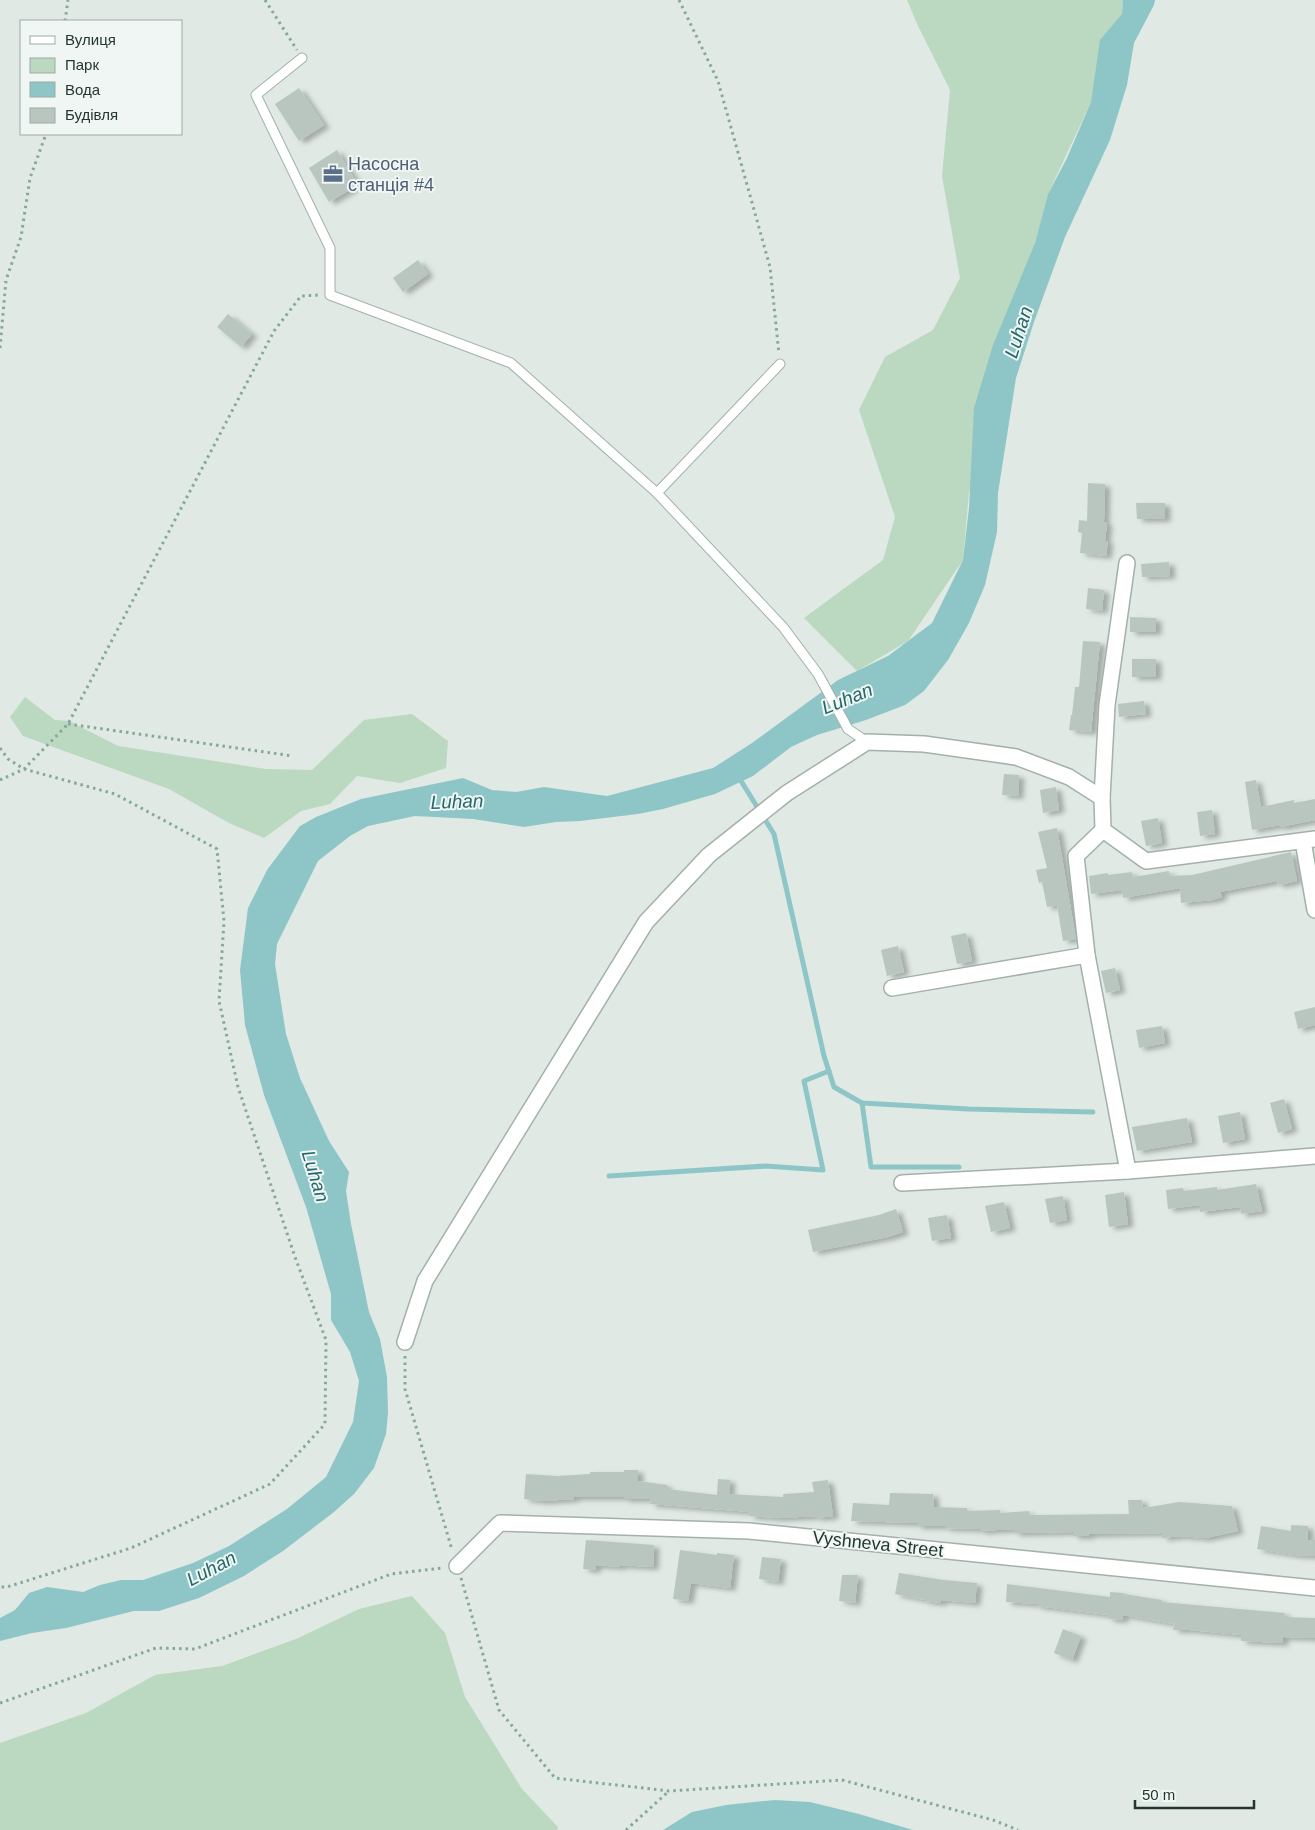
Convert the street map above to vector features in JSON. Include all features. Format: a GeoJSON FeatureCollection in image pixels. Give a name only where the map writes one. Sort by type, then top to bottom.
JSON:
{"type":"FeatureCollection","features":[{"type":"Feature","properties":{"kind":"street"},"geometry":{"type":"LineString","coordinates":[[1127,563],[1107,705],[1102,798],[1103,830],[1076,856],[1087,955],[1128,1171]]}},
{"type":"Feature","properties":{"kind":"street"},"geometry":{"type":"LineString","coordinates":[[405,1342],[425,1281],[646,922],[709,855],[787,792],[867,742],[924,744],[1016,757],[1069,777],[1102,798]]}},
{"type":"Feature","properties":{"kind":"street"},"geometry":{"type":"LineString","coordinates":[[1103,830],[1146,861],[1309,840],[1315,910]]}},
{"type":"Feature","properties":{"kind":"street"},"geometry":{"type":"LineString","coordinates":[[892,988],[1087,955]]}},
{"type":"Feature","properties":{"kind":"street"},"geometry":{"type":"LineString","coordinates":[[902,1183],[1128,1171],[1315,1156]]}},
{"type":"Feature","properties":{"kind":"street","name":"Vyshneva Street"},"geometry":{"type":"LineString","coordinates":[[457,1566],[500,1523],[750,1531],[1315,1588]]}},
{"type":"Feature","properties":{"kind":"lane"},"geometry":{"type":"LineString","coordinates":[[302,58],[256,95],[330,248],[330,294],[511,364],[657,493],[783,627],[818,674],[848,729],[867,742]]}},
{"type":"Feature","properties":{"kind":"lane"},"geometry":{"type":"LineString","coordinates":[[657,493],[780,364]]}},
{"type":"Feature","properties":{"kind":"path"},"geometry":{"type":"LineString","coordinates":[[65,20],[68,0]]}},
{"type":"Feature","properties":{"kind":"path"},"geometry":{"type":"LineString","coordinates":[[265,0],[302,58]]}},
{"type":"Feature","properties":{"kind":"path"},"geometry":{"type":"LineString","coordinates":[[679,0],[718,81],[768,258],[780,364]]}},
{"type":"Feature","properties":{"kind":"path"},"geometry":{"type":"LineString","coordinates":[[0,348],[6,280],[21,237],[30,178],[46,135]]}},
{"type":"Feature","properties":{"kind":"path"},"geometry":{"type":"LineString","coordinates":[[0,780],[24,770],[68,724],[274,331],[301,296],[330,294]]}},
{"type":"Feature","properties":{"kind":"path"},"geometry":{"type":"LineString","coordinates":[[68,724],[293,756]]}},
{"type":"Feature","properties":{"kind":"path"},"geometry":{"type":"LineString","coordinates":[[0,748],[8,759],[24,770],[115,794],[217,849],[224,921],[219,1002],[238,1087],[295,1257],[326,1340],[326,1424],[270,1484],[131,1548],[7,1587],[0,1587]]}},
{"type":"Feature","properties":{"kind":"path"},"geometry":{"type":"LineString","coordinates":[[405,1342],[405,1389],[499,1710],[555,1778],[669,1791],[842,1780],[993,1820],[1018,1830]]}},
{"type":"Feature","properties":{"kind":"path"},"geometry":{"type":"LineString","coordinates":[[0,1703],[156,1648],[195,1649],[391,1574],[457,1566]]}},
{"type":"Feature","properties":{"kind":"path"},"geometry":{"type":"LineString","coordinates":[[626,1830],[669,1791]]}},
{"type":"Feature","properties":{"kind":"green space"},"geometry":{"type":"Polygon","coordinates":[[[907,0],[1123,0],[1122,14],[1091,102],[1048,194],[969,492],[963,560],[908,641],[857,671],[804,618],[883,560],[895,517],[859,410],[885,357],[933,330],[960,278],[942,176],[950,90],[907,0]]]}},
{"type":"Feature","properties":{"kind":"green space"},"geometry":{"type":"Polygon","coordinates":[[[25,697],[55,720],[69,721],[118,746],[266,769],[312,770],[364,720],[412,714],[448,741],[446,768],[400,783],[357,776],[330,804],[301,811],[264,838],[229,823],[169,789],[23,736],[10,717],[25,697]]]}},
{"type":"Feature","properties":{"kind":"green space"},"geometry":{"type":"Polygon","coordinates":[[[412,1596],[445,1633],[465,1697],[522,1789],[558,1827],[557,1830],[0,1830],[0,1743],[86,1713],[155,1675],[222,1666],[296,1639],[359,1609],[412,1596]]]}},
{"type":"Feature","properties":{"kind":"water","name":"Luhan"},"geometry":{"type":"Polygon","coordinates":[[[1123,0],[1155,0],[1134,43],[1127,85],[1110,140],[1065,237],[1016,378],[998,493],[997,532],[985,585],[969,623],[948,660],[924,691],[905,705],[866,720],[817,735],[791,747],[753,776],[715,794],[638,814],[524,827],[473,819],[415,816],[368,826],[350,836],[318,861],[277,944],[275,964],[286,1034],[300,1078],[329,1141],[349,1172],[346,1191],[351,1224],[369,1312],[380,1339],[387,1377],[388,1413],[386,1434],[374,1468],[354,1494],[334,1512],[283,1551],[244,1576],[199,1598],[159,1611],[134,1611],[66,1628],[32,1633],[0,1641],[0,1618],[15,1610],[29,1593],[47,1587],[83,1592],[100,1585],[121,1580],[143,1580],[193,1563],[229,1546],[287,1509],[326,1477],[353,1422],[359,1381],[350,1352],[331,1320],[331,1294],[306,1207],[264,1095],[245,1025],[240,970],[248,908],[267,870],[300,826],[316,817],[361,799],[463,778],[492,790],[516,792],[544,787],[607,796],[713,768],[752,743],[838,680],[888,656],[932,623],[963,560],[969,508],[974,408],[993,345],[1035,243],[1048,194],[1067,158],[1091,102],[1100,40],[1122,14],[1123,0]]]}},
{"type":"Feature","properties":{"kind":"water"},"geometry":{"type":"Polygon","coordinates":[[[775,1800],[810,1802],[913,1830],[663,1830],[692,1812],[726,1805],[775,1800]]]}},
{"type":"Feature","properties":{"kind":"building"},"geometry":{"type":"Polygon","coordinates":[[[299,88],[324,125],[299,141],[275,104],[299,88]]]}},
{"type":"Feature","properties":{"kind":"building"},"geometry":{"type":"Polygon","coordinates":[[[337,150],[358,185],[329,202],[309,168],[337,150]]]}},
{"type":"Feature","properties":{"kind":"building"},"geometry":{"type":"Polygon","coordinates":[[[418,260],[428,274],[403,292],[393,278],[418,260]]]}},
{"type":"Feature","properties":{"kind":"building"},"geometry":{"type":"Polygon","coordinates":[[[228,314],[252,334],[241,347],[217,327],[228,314]]]}},
{"type":"Feature","properties":{"kind":"building"},"geometry":{"type":"Polygon","coordinates":[[[1088,483],[1105,484],[1104,522],[1107,523],[1105,541],[1108,541],[1106,556],[1080,553],[1082,533],[1078,532],[1079,520],[1087,521],[1088,483]]]}},
{"type":"Feature","properties":{"kind":"building"},"geometry":{"type":"Polygon","coordinates":[[[1136,503],[1165,503],[1165,519],[1137,519],[1136,503]]]}},
{"type":"Feature","properties":{"kind":"building"},"geometry":{"type":"Polygon","coordinates":[[[1169,562],[1170,576],[1142,577],[1141,564],[1169,562]]]}},
{"type":"Feature","properties":{"kind":"building"},"geometry":{"type":"Polygon","coordinates":[[[1088,588],[1104,590],[1102,611],[1086,609],[1088,588]]]}},
{"type":"Feature","properties":{"kind":"building"},"geometry":{"type":"Polygon","coordinates":[[[1130,617],[1156,618],[1156,632],[1130,632],[1130,617]]]}},
{"type":"Feature","properties":{"kind":"building"},"geometry":{"type":"Polygon","coordinates":[[[1083,641],[1100,642],[1091,732],[1069,730],[1075,687],[1079,687],[1083,641]]]}},
{"type":"Feature","properties":{"kind":"building"},"geometry":{"type":"Polygon","coordinates":[[[1132,659],[1156,659],[1156,677],[1132,677],[1132,659]]]}},
{"type":"Feature","properties":{"kind":"building"},"geometry":{"type":"Polygon","coordinates":[[[1144,701],[1146,714],[1119,717],[1118,704],[1144,701]]]}},
{"type":"Feature","properties":{"kind":"building"},"geometry":{"type":"Polygon","coordinates":[[[1004,774],[1019,775],[1018,796],[1002,795],[1004,774]]]}},
{"type":"Feature","properties":{"kind":"building"},"geometry":{"type":"Polygon","coordinates":[[[1256,780],[1261,807],[1294,800],[1294,803],[1315,799],[1315,820],[1252,830],[1245,782],[1256,780]]]}},
{"type":"Feature","properties":{"kind":"building"},"geometry":{"type":"Polygon","coordinates":[[[1056,787],[1059,810],[1043,813],[1040,790],[1056,787]]]}},
{"type":"Feature","properties":{"kind":"building"},"geometry":{"type":"Polygon","coordinates":[[[1212,810],[1215,834],[1200,836],[1197,812],[1212,810]]]}},
{"type":"Feature","properties":{"kind":"building"},"geometry":{"type":"Polygon","coordinates":[[[1158,818],[1162,843],[1146,846],[1141,821],[1158,818]]]}},
{"type":"Feature","properties":{"kind":"building"},"geometry":{"type":"Polygon","coordinates":[[[1057,828],[1076,939],[1063,941],[1057,905],[1047,907],[1042,882],[1039,883],[1036,870],[1047,868],[1038,832],[1057,828]]]}},
{"type":"Feature","properties":{"kind":"building"},"geometry":{"type":"Polygon","coordinates":[[[1291,852],[1297,881],[1278,885],[1277,881],[1220,892],[1222,897],[1212,900],[1181,903],[1180,888],[1123,898],[1122,890],[1091,894],[1089,876],[1132,872],[1133,877],[1169,871],[1170,876],[1192,875],[1291,852]]]}},
{"type":"Feature","properties":{"kind":"building"},"geometry":{"type":"Polygon","coordinates":[[[966,933],[972,961],[957,964],[951,936],[966,933]]]}},
{"type":"Feature","properties":{"kind":"building"},"geometry":{"type":"Polygon","coordinates":[[[898,946],[904,972],[887,976],[881,950],[898,946]]]}},
{"type":"Feature","properties":{"kind":"building"},"geometry":{"type":"Polygon","coordinates":[[[1115,968],[1120,990],[1106,993],[1101,971],[1115,968]]]}},
{"type":"Feature","properties":{"kind":"building"},"geometry":{"type":"Polygon","coordinates":[[[1315,1007],[1315,1025],[1298,1029],[1294,1012],[1315,1007]]]}},
{"type":"Feature","properties":{"kind":"building"},"geometry":{"type":"Polygon","coordinates":[[[1162,1026],[1165,1043],[1139,1048],[1136,1030],[1162,1026]]]}},
{"type":"Feature","properties":{"kind":"building"},"geometry":{"type":"Polygon","coordinates":[[[1284,1099],[1292,1129],[1278,1133],[1270,1103],[1284,1099]]]}},
{"type":"Feature","properties":{"kind":"building"},"geometry":{"type":"Polygon","coordinates":[[[1240,1112],[1245,1139],[1223,1143],[1218,1116],[1240,1112]]]}},
{"type":"Feature","properties":{"kind":"building"},"geometry":{"type":"Polygon","coordinates":[[[1187,1118],[1192,1142],[1137,1151],[1132,1127],[1187,1118]]]}},
{"type":"Feature","properties":{"kind":"building"},"geometry":{"type":"Polygon","coordinates":[[[1256,1184],[1262,1211],[1241,1214],[1240,1207],[1200,1212],[1200,1205],[1168,1209],[1166,1190],[1183,1188],[1184,1191],[1217,1187],[1217,1190],[1256,1184]]]}},
{"type":"Feature","properties":{"kind":"building"},"geometry":{"type":"Polygon","coordinates":[[[1124,1192],[1128,1224],[1109,1227],[1105,1195],[1124,1192]]]}},
{"type":"Feature","properties":{"kind":"building"},"geometry":{"type":"Polygon","coordinates":[[[1063,1196],[1067,1220],[1050,1223],[1045,1199],[1063,1196]]]}},
{"type":"Feature","properties":{"kind":"building"},"geometry":{"type":"Polygon","coordinates":[[[1004,1202],[1010,1228],[991,1232],[985,1206],[1004,1202]]]}},
{"type":"Feature","properties":{"kind":"building"},"geometry":{"type":"Polygon","coordinates":[[[896,1209],[903,1232],[888,1237],[813,1252],[808,1230],[879,1215],[896,1209]]]}},
{"type":"Feature","properties":{"kind":"building"},"geometry":{"type":"Polygon","coordinates":[[[947,1215],[951,1238],[932,1241],[928,1218],[947,1215]]]}},
{"type":"Feature","properties":{"kind":"building"},"geometry":{"type":"Polygon","coordinates":[[[624,1470],[638,1470],[638,1481],[667,1485],[667,1489],[717,1495],[718,1479],[730,1480],[729,1494],[783,1497],[783,1494],[814,1492],[812,1482],[828,1480],[833,1516],[780,1518],[749,1516],[750,1512],[650,1504],[651,1499],[624,1499],[624,1497],[574,1497],[574,1499],[543,1501],[524,1499],[526,1474],[557,1476],[590,1474],[590,1472],[624,1472],[624,1470]]]}},
{"type":"Feature","properties":{"kind":"building"},"geometry":{"type":"Polygon","coordinates":[[[890,1493],[933,1494],[934,1507],[967,1508],[967,1511],[1000,1510],[1000,1513],[1029,1511],[1029,1515],[1129,1514],[1128,1500],[1142,1500],[1143,1508],[1179,1502],[1232,1506],[1238,1531],[1206,1538],[1180,1536],[1162,1538],[1162,1533],[1073,1536],[1073,1532],[1014,1533],[1014,1529],[980,1531],[980,1529],[945,1528],[945,1526],[917,1526],[917,1523],[851,1521],[853,1503],[889,1505],[890,1493]]]}},
{"type":"Feature","properties":{"kind":"building"},"geometry":{"type":"Polygon","coordinates":[[[1291,1525],[1308,1526],[1308,1540],[1315,1540],[1315,1556],[1257,1549],[1261,1526],[1291,1531],[1291,1525]]]}},
{"type":"Feature","properties":{"kind":"building"},"geometry":{"type":"Polygon","coordinates":[[[586,1540],[654,1545],[653,1567],[596,1565],[595,1570],[583,1569],[586,1540]]]}},
{"type":"Feature","properties":{"kind":"building"},"geometry":{"type":"Polygon","coordinates":[[[680,1550],[717,1555],[717,1553],[734,1555],[730,1588],[691,1583],[688,1601],[673,1599],[680,1550]]]}},
{"type":"Feature","properties":{"kind":"building"},"geometry":{"type":"Polygon","coordinates":[[[762,1557],[781,1559],[778,1582],[759,1579],[762,1557]]]}},
{"type":"Feature","properties":{"kind":"building"},"geometry":{"type":"Polygon","coordinates":[[[899,1573],[977,1583],[975,1603],[941,1600],[941,1603],[895,1594],[899,1573]]]}},
{"type":"Feature","properties":{"kind":"building"},"geometry":{"type":"Polygon","coordinates":[[[842,1575],[858,1575],[855,1603],[839,1601],[842,1575]]]}},
{"type":"Feature","properties":{"kind":"building"},"geometry":{"type":"Polygon","coordinates":[[[1007,1584],[1110,1597],[1110,1592],[1124,1593],[1162,1600],[1162,1602],[1285,1613],[1284,1617],[1315,1618],[1315,1638],[1283,1637],[1283,1643],[1241,1641],[1241,1635],[1173,1630],[1174,1624],[1123,1615],[1123,1620],[1108,1619],[1109,1615],[1037,1606],[1037,1604],[1006,1602],[1007,1584]]]}},
{"type":"Feature","properties":{"kind":"building"},"geometry":{"type":"Polygon","coordinates":[[[1063,1629],[1081,1636],[1072,1660],[1054,1653],[1063,1629]]]}},
{"type":"Feature","properties":{"kind":"waterway"},"geometry":{"type":"LineString","coordinates":[[738,776],[774,834],[824,1056],[834,1087],[862,1103],[968,1109],[1093,1112]]}},
{"type":"Feature","properties":{"kind":"waterway"},"geometry":{"type":"LineString","coordinates":[[609,1176],[766,1166],[823,1170],[804,1081],[829,1071]]}},
{"type":"Feature","properties":{"kind":"waterway"},"geometry":{"type":"LineString","coordinates":[[862,1103],[871,1167],[959,1167]]}},
{"type":"Feature","properties":{"kind":"place","name":"Насосна станція #4"},"geometry":{"type":"Point","coordinates":[333,174]}}]}
